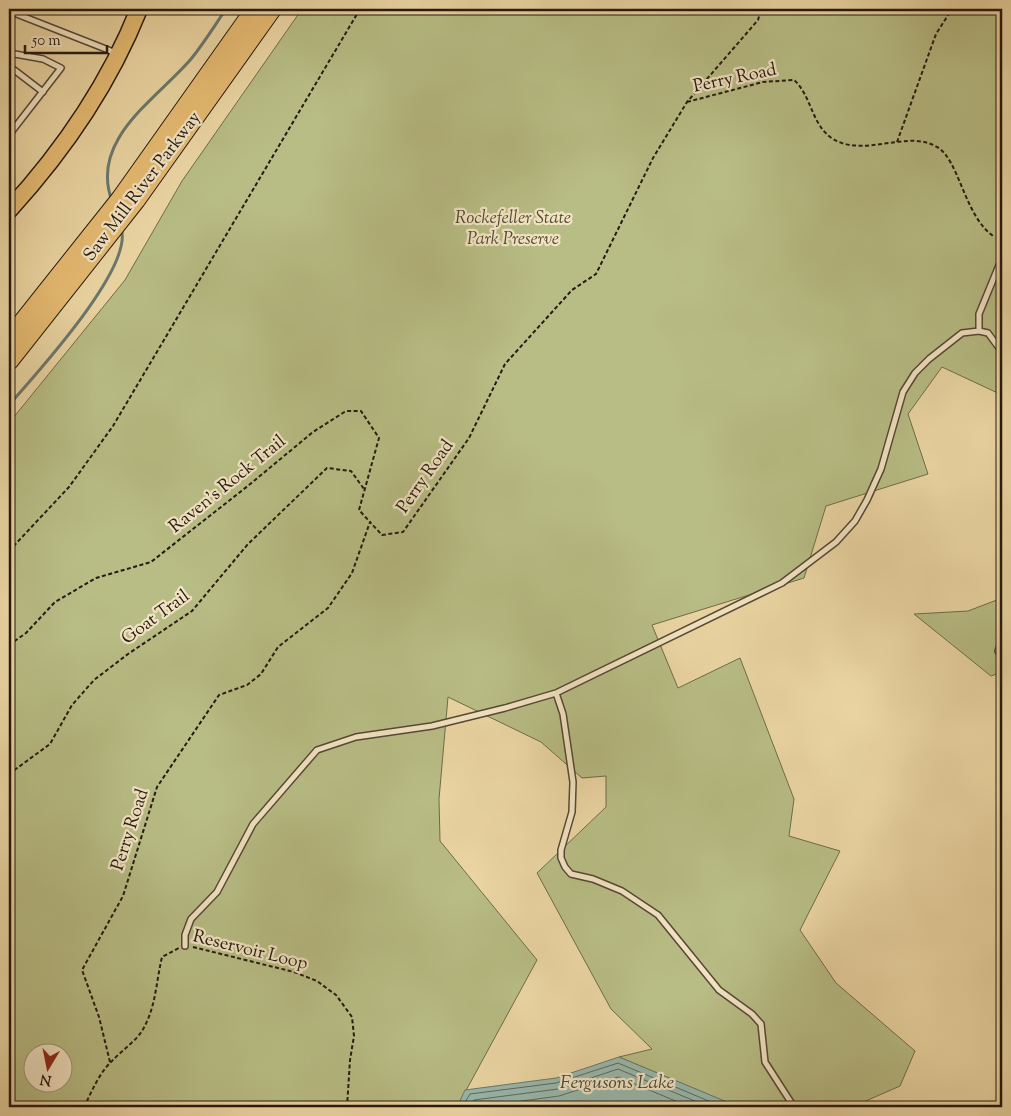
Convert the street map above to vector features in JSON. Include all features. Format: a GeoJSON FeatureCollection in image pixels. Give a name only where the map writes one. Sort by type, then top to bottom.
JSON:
{"type":"FeatureCollection","features":[{"type":"Feature","properties":{"kind":"highway","name":"Saw Mill River Parkway"},"geometry":{"type":"LineString","coordinates":[[9,361],[123,206],[255,9]]}},
{"type":"Feature","properties":{"kind":"highway","name":"Saw Mill River Parkway"},"geometry":{"type":"LineString","coordinates":[[123,206],[184,136],[272,9]]}},
{"type":"Feature","properties":{"kind":"highway","name":"Saw Mill River Parkway"},"geometry":{"type":"LineString","coordinates":[[9,339],[110,223]]}},
{"type":"Feature","properties":{"kind":"main road"},"geometry":{"type":"LineString","coordinates":[[9,210],[69,138],[100,89],[119,54],[139,9]]}},
{"type":"Feature","properties":{"kind":"lane"},"geometry":{"type":"LineString","coordinates":[[9,11],[119,54]]}},
{"type":"Feature","properties":{"kind":"lane"},"geometry":{"type":"LineString","coordinates":[[9,53],[43,59],[61,68],[9,135]]}},
{"type":"Feature","properties":{"kind":"lane"},"geometry":{"type":"LineString","coordinates":[[9,66],[42,92]]}},
{"type":"Feature","properties":{"kind":"lane"},"geometry":{"type":"LineString","coordinates":[[1000,241],[1002,251]]}},
{"type":"Feature","properties":{"kind":"lane"},"geometry":{"type":"LineString","coordinates":[[979,331],[979,314],[1002,258]]}},
{"type":"Feature","properties":{"kind":"lane"},"geometry":{"type":"LineString","coordinates":[[185,946],[185,935],[191,919],[217,892],[253,824],[317,750],[356,737],[442,724],[556,693],[782,583],[836,542],[855,521],[867,500],[880,469],[903,392],[915,373],[929,358],[962,333],[979,331],[988,333],[1002,352]]}},
{"type":"Feature","properties":{"kind":"lane"},"geometry":{"type":"LineString","coordinates":[[1002,640],[998,646],[1002,656]]}},
{"type":"Feature","properties":{"kind":"lane"},"geometry":{"type":"LineString","coordinates":[[556,693],[563,714],[573,782],[572,812],[561,850],[564,867],[571,874],[594,879],[622,891],[663,920],[719,990],[752,1014],[761,1024],[765,1062],[794,1107]]}},
{"type":"Feature","properties":{"kind":"path"},"geometry":{"type":"LineString","coordinates":[[9,551],[69,486],[113,426],[360,9]]}},
{"type":"Feature","properties":{"kind":"path","name":"Perry Road"},"geometry":{"type":"LineString","coordinates":[[110,1062],[99,1017],[82,970],[123,896],[157,787],[219,695],[247,685],[261,674],[278,647],[328,608],[352,574],[370,522],[382,535],[403,532],[469,438],[505,364],[572,290],[596,274],[653,158],[687,102],[758,20],[761,9]]}},
{"type":"Feature","properties":{"kind":"path"},"geometry":{"type":"LineString","coordinates":[[896,143],[936,34],[952,9]]}},
{"type":"Feature","properties":{"kind":"path","name":"Perry Road"},"geometry":{"type":"LineString","coordinates":[[687,102],[763,82],[794,80],[802,88],[819,126],[833,139],[846,144],[867,146],[925,143],[938,147],[948,159],[974,215],[990,234],[1000,241]]}},
{"type":"Feature","properties":{"kind":"path"},"geometry":{"type":"LineString","coordinates":[[1000,241],[1002,211]]}},
{"type":"Feature","properties":{"kind":"path","name":"Raven's Rock Trail"},"geometry":{"type":"LineString","coordinates":[[9,644],[26,633],[55,602],[96,578],[151,562],[250,486],[313,432],[346,411],[361,412],[379,438],[359,510],[370,522]]}},
{"type":"Feature","properties":{"kind":"path","name":"Goat Trail"},"geometry":{"type":"LineString","coordinates":[[9,774],[50,744],[72,705],[94,680],[192,610],[248,544],[327,468],[351,471],[364,489]]}},
{"type":"Feature","properties":{"kind":"path","name":"Reservoir Loop"},"geometry":{"type":"LineString","coordinates":[[110,1062],[141,1033],[150,1016],[154,1006],[162,957],[171,950],[185,946],[294,972],[317,981],[336,995],[352,1017],[354,1036],[350,1060],[347,1107]]}},
{"type":"Feature","properties":{"kind":"path"},"geometry":{"type":"LineString","coordinates":[[84,1107],[100,1076],[110,1062]]}},
{"type":"Feature","properties":{"kind":"green space","name":"Rockefeller State Park Preserve"},"geometry":{"type":"Polygon","coordinates":[[[302,9],[1002,9],[1002,395],[942,367],[908,414],[928,474],[826,506],[804,578],[652,625],[678,688],[740,658],[794,799],[789,836],[840,851],[800,930],[836,983],[915,1051],[900,1086],[852,1107],[728,1107],[726,1102],[619,1057],[652,1049],[611,1009],[537,873],[606,807],[606,776],[582,778],[541,742],[448,697],[439,799],[440,841],[537,960],[457,1107],[9,1107],[9,423],[125,280],[182,181],[302,9]]]}},
{"type":"Feature","properties":{"kind":"green space"},"geometry":{"type":"Polygon","coordinates":[[[1002,598],[1002,672],[991,676],[914,614],[968,611],[1002,598]]]}},
{"type":"Feature","properties":{"kind":"water","name":"Fergusons Lake"},"geometry":{"type":"Polygon","coordinates":[[[619,1057],[727,1102],[728,1107],[457,1107],[465,1090],[556,1078],[619,1057]]]}},
{"type":"Feature","properties":{"kind":"waterway"},"geometry":{"type":"LineString","coordinates":[[112,201],[107,179],[110,158],[118,139],[145,105],[191,59],[226,9]]}},
{"type":"Feature","properties":{"kind":"waterway"},"geometry":{"type":"LineString","coordinates":[[9,405],[59,347],[98,293],[113,268],[121,246],[121,228]]}}]}
